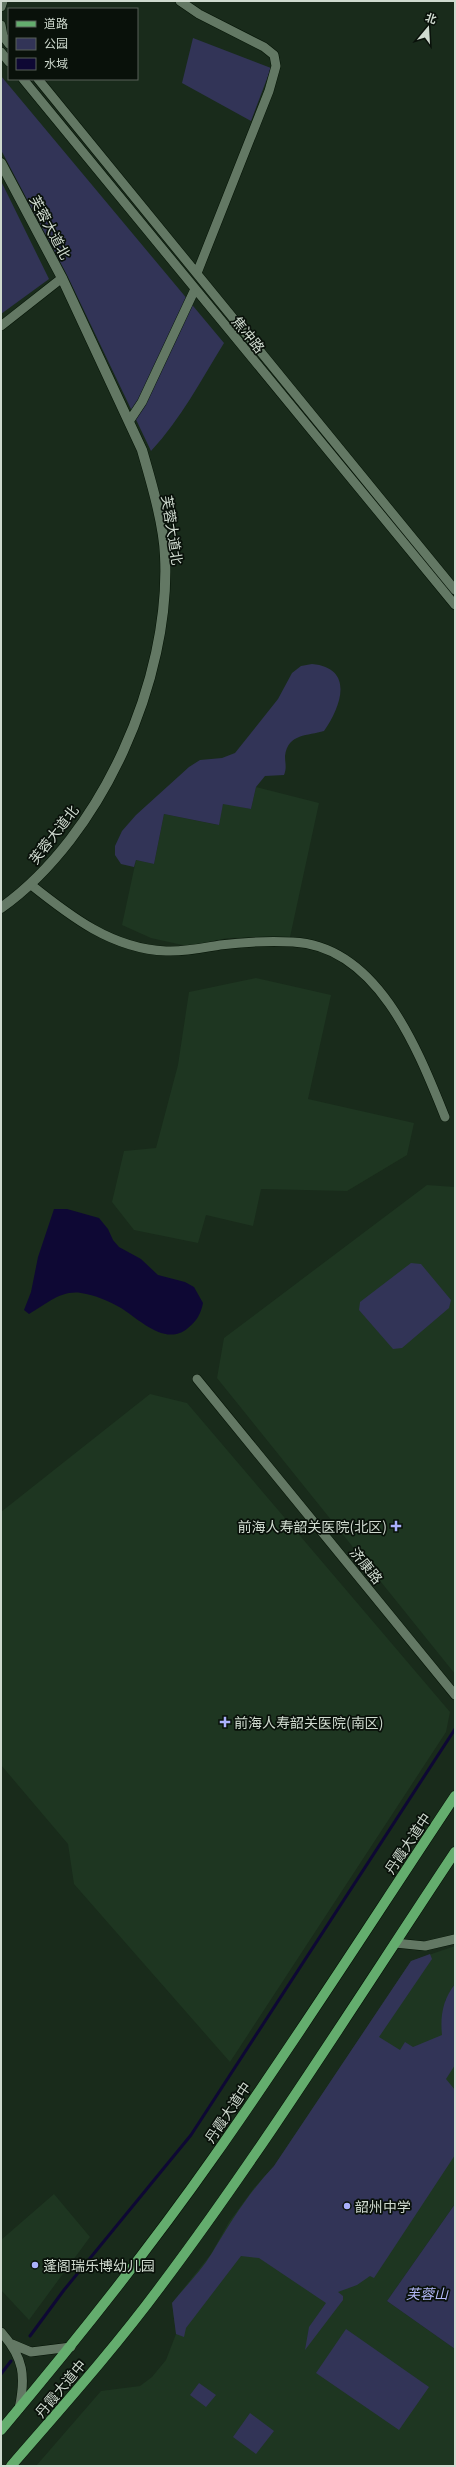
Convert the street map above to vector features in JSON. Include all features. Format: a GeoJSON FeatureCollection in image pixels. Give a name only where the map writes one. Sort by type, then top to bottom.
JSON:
{"type":"FeatureCollection","features":[{"type":"Feature","properties":{"kind":"main road","name":"芙蓉大道北"},"geometry":{"type":"LineString","coordinates":[[1,163],[62,278],[130,420],[150,477],[165,555],[164,604],[155,666],[139,716],[102,791],[72,838],[30,884],[1,908]]}},
{"type":"Feature","properties":{"kind":"main road","name":"丹霞大道中"},"geometry":{"type":"LineString","coordinates":[[1,2430],[71,2347],[140,2259],[214,2157],[455,1796]]}},
{"type":"Feature","properties":{"kind":"main road","name":"丹霞大道中"},"geometry":{"type":"LineString","coordinates":[[12,2466],[84,2382],[160,2287],[250,2161],[455,1852]]}},
{"type":"Feature","properties":{"kind":"street"},"geometry":{"type":"LineString","coordinates":[[1,7],[3,1]]}},
{"type":"Feature","properties":{"kind":"street"},"geometry":{"type":"LineString","coordinates":[[180,1],[199,14],[264,47],[274,55],[276,66],[270,91],[197,272]]}},
{"type":"Feature","properties":{"kind":"street"},"geometry":{"type":"LineString","coordinates":[[1,25],[3,36],[8,43]]}},
{"type":"Feature","properties":{"kind":"street"},"geometry":{"type":"LineString","coordinates":[[1,52],[8,61]]}},
{"type":"Feature","properties":{"kind":"street","name":"焦冲路"},"geometry":{"type":"LineString","coordinates":[[24,80],[455,605]]}},
{"type":"Feature","properties":{"kind":"street","name":"焦冲路"},"geometry":{"type":"LineString","coordinates":[[39,80],[455,590]]}},
{"type":"Feature","properties":{"kind":"street"},"geometry":{"type":"LineString","coordinates":[[1,326],[62,278]]}},
{"type":"Feature","properties":{"kind":"street"},"geometry":{"type":"LineString","coordinates":[[130,420],[142,402],[195,290]]}},
{"type":"Feature","properties":{"kind":"street"},"geometry":{"type":"LineString","coordinates":[[30,884],[80,923],[100,934],[137,946],[165,951],[188,951],[230,944],[292,942],[313,945],[337,954],[356,969],[380,992],[411,1036],[445,1117]]}},
{"type":"Feature","properties":{"kind":"street","name":"济康路"},"geometry":{"type":"LineString","coordinates":[[197,1379],[455,1695]]}},
{"type":"Feature","properties":{"kind":"street"},"geometry":{"type":"LineString","coordinates":[[395,1943],[425,1946],[455,1940]]}},
{"type":"Feature","properties":{"kind":"street"},"geometry":{"type":"LineString","coordinates":[[1,2332],[12,2344],[24,2377],[19,2409]]}},
{"type":"Feature","properties":{"kind":"street"},"geometry":{"type":"LineString","coordinates":[[12,2344],[31,2352],[71,2347]]}},
{"type":"Feature","properties":{"kind":"shaded area"},"geometry":{"type":"Polygon","coordinates":[[[256,787],[319,803],[290,937],[228,938],[187,946],[151,938],[122,925],[136,860],[154,864],[164,814],[218,825],[223,803],[251,809],[256,787]]]}},
{"type":"Feature","properties":{"kind":"shaded area"},"geometry":{"type":"Polygon","coordinates":[[[256,978],[331,995],[308,1099],[414,1123],[407,1155],[347,1191],[261,1189],[253,1226],[206,1215],[198,1243],[134,1230],[112,1202],[124,1151],[156,1148],[178,1065],[189,992],[256,978]]]}},
{"type":"Feature","properties":{"kind":"shaded area","name":"前海人寿韶关医院(北区)"},"geometry":{"type":"Polygon","coordinates":[[[427,1185],[455,1187],[455,1674],[217,1378],[224,1338],[427,1185]]]}},
{"type":"Feature","properties":{"kind":"shaded area","name":"前海人寿韶关医院(南区)"},"geometry":{"type":"Polygon","coordinates":[[[150,1394],[187,1403],[450,1712],[446,1732],[230,2062],[74,1884],[68,1844],[1,1765],[1,1512],[150,1394]]]}},
{"type":"Feature","properties":{"kind":"shaded area","name":"韶州中学"},"geometry":{"type":"Polygon","coordinates":[[[455,1946],[455,1984],[445,2001],[455,2055],[455,2204],[387,2301],[455,2349],[455,2466],[36,2466],[101,2391],[140,2386],[152,2377],[166,2360],[176,2334],[172,2303],[211,2254],[229,2222],[254,2188],[274,2166],[411,1961],[455,1946]]]}},
{"type":"Feature","properties":{"kind":"shaded area","name":"蓬阁瑞乐博幼儿园"},"geometry":{"type":"Polygon","coordinates":[[[54,2194],[90,2237],[29,2320],[1,2290],[1,2240],[54,2194]]]}},
{"type":"Feature","properties":{"kind":"green space"},"geometry":{"type":"Polygon","coordinates":[[[193,38],[271,68],[251,121],[182,83],[193,38]]]}},
{"type":"Feature","properties":{"kind":"green space"},"geometry":{"type":"Polygon","coordinates":[[[1,76],[224,343],[181,413],[151,451],[67,275],[1,150],[1,76]]]}},
{"type":"Feature","properties":{"kind":"green space"},"geometry":{"type":"Polygon","coordinates":[[[1,181],[49,279],[1,314],[1,181]]]}},
{"type":"Feature","properties":{"kind":"green space"},"geometry":{"type":"Polygon","coordinates":[[[312,664],[326,667],[334,673],[339,681],[339,700],[324,731],[305,735],[294,739],[290,743],[285,756],[286,768],[284,775],[265,776],[256,787],[251,809],[223,804],[219,825],[164,814],[154,864],[136,860],[134,867],[121,864],[115,855],[115,846],[122,831],[136,815],[189,767],[200,760],[222,758],[235,753],[278,699],[292,673],[301,666],[312,664]]]}},
{"type":"Feature","properties":{"kind":"green space"},"geometry":{"type":"Polygon","coordinates":[[[411,1263],[421,1264],[451,1300],[449,1308],[402,1348],[393,1349],[359,1310],[360,1302],[411,1263]]]}},
{"type":"Feature","properties":{"kind":"green space"},"geometry":{"type":"Polygon","coordinates":[[[430,1954],[432,1959],[379,2037],[400,2050],[405,2042],[413,2047],[442,2035],[443,2008],[455,1984],[455,2065],[446,2079],[455,2090],[455,2155],[374,2278],[370,2276],[357,2285],[338,2292],[343,2296],[343,2300],[305,2350],[309,2327],[326,2303],[259,2258],[241,2256],[186,2328],[184,2337],[176,2334],[172,2303],[203,2266],[240,2208],[274,2166],[411,1961],[430,1954]]]}},
{"type":"Feature","properties":{"kind":"green space","name":"芙蓉山"},"geometry":{"type":"Polygon","coordinates":[[[455,2204],[455,2349],[387,2301],[455,2204]]]}},
{"type":"Feature","properties":{"kind":"green space"},"geometry":{"type":"Polygon","coordinates":[[[346,2329],[429,2387],[399,2430],[316,2373],[346,2329]]]}},
{"type":"Feature","properties":{"kind":"green space"},"geometry":{"type":"Polygon","coordinates":[[[199,2383],[216,2395],[206,2407],[190,2395],[199,2383]]]}},
{"type":"Feature","properties":{"kind":"green space"},"geometry":{"type":"Polygon","coordinates":[[[250,2413],[274,2431],[256,2454],[233,2437],[250,2413]]]}},
{"type":"Feature","properties":{"kind":"water"},"geometry":{"type":"Polygon","coordinates":[[[54,1209],[67,1209],[99,1218],[119,1247],[141,1259],[158,1275],[185,1282],[194,1287],[203,1303],[196,1320],[180,1333],[171,1335],[162,1333],[153,1330],[121,1308],[107,1301],[81,1293],[60,1296],[29,1314],[24,1310],[31,1292],[38,1257],[54,1209]]]}},
{"type":"Feature","properties":{"kind":"waterway"},"geometry":{"type":"LineString","coordinates":[[30,2336],[64,2290],[191,2135],[455,1729]]}},
{"type":"Feature","properties":{"kind":"waterway"},"geometry":{"type":"LineString","coordinates":[[1,2374],[11,2361]]}},
{"type":"Feature","properties":{"kind":"place","name":"前海人寿韶关医院(北区)"},"geometry":{"type":"Point","coordinates":[396,1526]}},
{"type":"Feature","properties":{"kind":"place","name":"前海人寿韶关医院(南区)"},"geometry":{"type":"Point","coordinates":[225,1722]}},
{"type":"Feature","properties":{"kind":"place","name":"韶州中学"},"geometry":{"type":"Point","coordinates":[347,2206]}},
{"type":"Feature","properties":{"kind":"place","name":"蓬阁瑞乐博幼儿园"},"geometry":{"type":"Point","coordinates":[35,2265]}}]}
